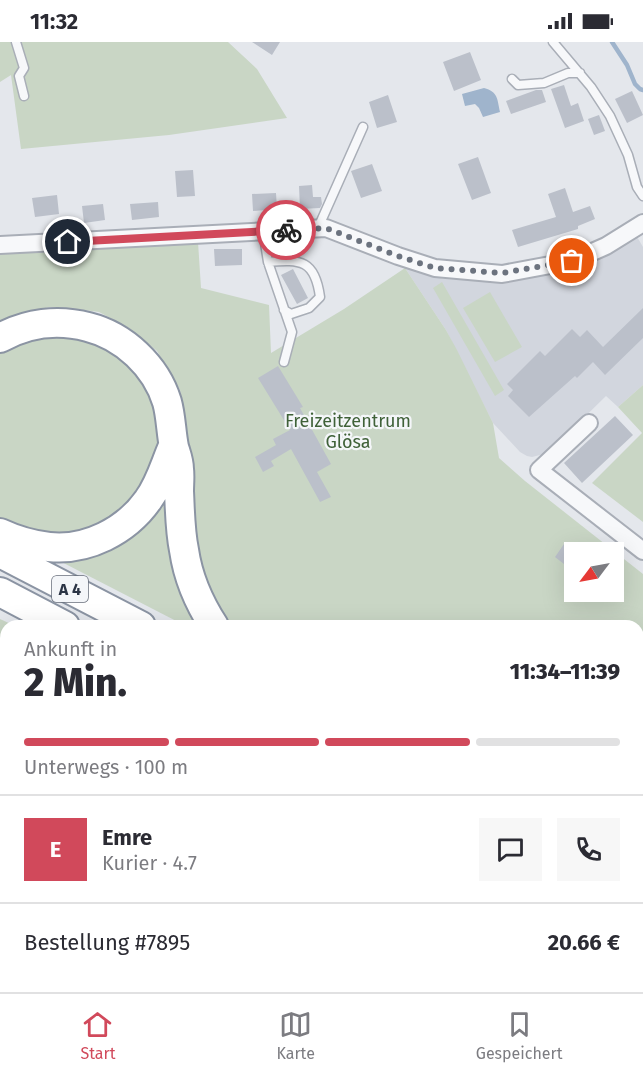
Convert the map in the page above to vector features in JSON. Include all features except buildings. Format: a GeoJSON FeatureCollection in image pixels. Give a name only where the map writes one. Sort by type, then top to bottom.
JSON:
{"type":"FeatureCollection","features":[{"type":"Feature","properties":{"kind":"highway"},"geometry":{"type":"LineString","coordinates":[[0,338],[26,327],[50,323],[90,327],[118,339],[130,347],[145,363],[162,388],[167,401],[179,468],[183,549],[199,601],[210,620]]}},
{"type":"Feature","properties":{"kind":"highway"},"geometry":{"type":"LineString","coordinates":[[0,533],[23,542],[66,548],[99,539],[119,529],[149,500],[159,483],[174,444]]}},
{"type":"Feature","properties":{"kind":"highway","name":"A 4"},"geometry":{"type":"LineString","coordinates":[[0,553],[129,620]]}},
{"type":"Feature","properties":{"kind":"highway","name":"A 4"},"geometry":{"type":"LineString","coordinates":[[0,592],[54,620]]}},
{"type":"Feature","properties":{"kind":"street"},"geometry":{"type":"LineString","coordinates":[[0,246],[326,228],[435,268],[502,273],[572,261],[606,246],[643,223]]}},
{"type":"Feature","properties":{"kind":"street"},"geometry":{"type":"LineString","coordinates":[[590,423],[538,470],[643,551]]}},
{"type":"Feature","properties":{"kind":"lane"},"geometry":{"type":"LineString","coordinates":[[16,42],[24,68],[19,76],[24,96]]}},
{"type":"Feature","properties":{"kind":"lane"},"geometry":{"type":"LineString","coordinates":[[553,42],[591,87],[610,116],[628,155],[637,188],[643,196]]}},
{"type":"Feature","properties":{"kind":"lane"},"geometry":{"type":"LineString","coordinates":[[512,79],[518,85],[544,83],[568,74],[580,73]]}},
{"type":"Feature","properties":{"kind":"lane"},"geometry":{"type":"LineString","coordinates":[[318,229],[363,127]]}},
{"type":"Feature","properties":{"kind":"lane"},"geometry":{"type":"LineString","coordinates":[[270,231],[264,243],[268,262],[292,332],[284,362]]}},
{"type":"Feature","properties":{"kind":"lane"},"geometry":{"type":"LineString","coordinates":[[268,262],[295,261],[308,266],[318,281],[320,297],[309,308],[291,314],[284,310]]}},
{"type":"Feature","properties":{"kind":"shaded area"},"geometry":{"type":"Polygon","coordinates":[[[633,230],[643,247],[643,385],[618,407],[606,396],[548,453],[527,456],[520,452],[493,423],[446,330],[405,268],[444,279],[501,281],[633,230]]]}},
{"type":"Feature","properties":{"kind":"green space"},"geometry":{"type":"Polygon","coordinates":[[[0,42],[228,42],[257,69],[287,118],[169,135],[21,149],[11,75],[0,82],[0,42]]]}},
{"type":"Feature","properties":{"kind":"green space","name":"Freizeitzentrum Glösa"},"geometry":{"type":"Polygon","coordinates":[[[198,242],[201,288],[269,305],[271,353],[344,309],[405,268],[457,350],[493,423],[499,458],[602,542],[564,542],[564,602],[624,602],[624,559],[643,574],[643,620],[224,620],[206,587],[191,532],[188,436],[180,390],[157,351],[129,328],[99,312],[50,307],[8,317],[0,322],[0,251],[198,242]]]}},
{"type":"Feature","properties":{"kind":"green space"},"geometry":{"type":"Polygon","coordinates":[[[442,282],[504,390],[495,396],[433,288],[442,282]]]}},
{"type":"Feature","properties":{"kind":"green space"},"geometry":{"type":"Polygon","coordinates":[[[490,292],[522,347],[495,362],[463,308],[490,292]]]}},
{"type":"Feature","properties":{"kind":"green space"},"geometry":{"type":"Polygon","coordinates":[[[48,333],[101,342],[127,360],[147,382],[162,424],[158,466],[116,523],[62,541],[0,526],[0,351],[48,333]]]}},
{"type":"Feature","properties":{"kind":"green space"},"geometry":{"type":"Polygon","coordinates":[[[643,385],[643,522],[592,483],[642,433],[618,407],[643,385]]]}},
{"type":"Feature","properties":{"kind":"green space"},"geometry":{"type":"Polygon","coordinates":[[[173,469],[204,620],[174,620],[48,555],[100,547],[173,469]]]}},
{"type":"Feature","properties":{"kind":"water"},"geometry":{"type":"Polygon","coordinates":[[[484,88],[494,94],[500,112],[483,117],[475,104],[465,106],[462,94],[484,88]]]}},
{"type":"Feature","properties":{"kind":"waterway"},"geometry":{"type":"LineString","coordinates":[[612,42],[627,65],[635,84],[643,90]]}},
{"type":"Feature","properties":{"kind":"way so far"},"geometry":{"type":"LineString","coordinates":[[286,230],[326,228],[435,268],[502,273],[572,261]]}},
{"type":"Feature","properties":{"kind":"route"},"geometry":{"type":"LineString","coordinates":[[68,242],[286,230]]}}]}
